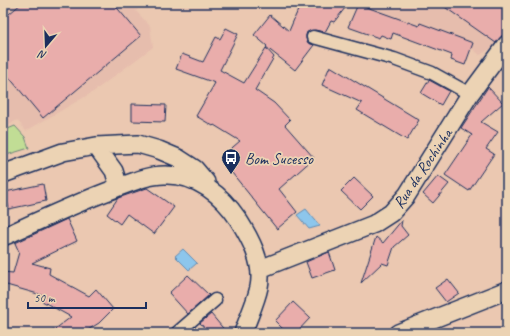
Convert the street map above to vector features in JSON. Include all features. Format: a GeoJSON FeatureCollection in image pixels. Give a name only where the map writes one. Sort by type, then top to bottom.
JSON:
{"type":"FeatureCollection","features":[{"type":"Feature","properties":{"kind":"street"},"geometry":{"type":"LineString","coordinates":[[313,37],[394,59],[432,73],[470,94]]}},
{"type":"Feature","properties":{"kind":"street","name":"Rua da Rochinha"},"geometry":{"type":"LineString","coordinates":[[260,269],[374,224],[392,213],[407,195],[470,94],[507,44]]}},
{"type":"Feature","properties":{"kind":"street"},"geometry":{"type":"LineString","coordinates":[[3,174],[63,152],[96,146],[138,144],[159,150],[178,158],[195,169],[214,192],[231,209],[250,238],[260,269],[259,287],[243,333]]}},
{"type":"Feature","properties":{"kind":"street"},"geometry":{"type":"LineString","coordinates":[[96,146],[114,171],[119,187]]}},
{"type":"Feature","properties":{"kind":"street"},"geometry":{"type":"LineString","coordinates":[[3,237],[81,202],[139,179],[166,174],[192,179],[214,192]]}},
{"type":"Feature","properties":{"kind":"street"},"geometry":{"type":"LineString","coordinates":[[398,333],[507,290]]}},
{"type":"Feature","properties":{"kind":"street"},"geometry":{"type":"LineString","coordinates":[[177,333],[215,300]]}},
{"type":"Feature","properties":{"kind":"shaded area"},"geometry":{"type":"Polygon","coordinates":[[[3,3],[145,3],[136,11],[150,26],[153,47],[93,92],[26,131],[17,120],[3,129],[3,3]]]}},
{"type":"Feature","properties":{"kind":"shaded area"},"geometry":{"type":"Polygon","coordinates":[[[348,3],[507,3],[507,34],[498,44],[480,55],[465,43],[348,3]]]}},
{"type":"Feature","properties":{"kind":"green space"},"geometry":{"type":"Polygon","coordinates":[[[15,126],[25,137],[29,148],[3,156],[3,131],[15,126]]]}},
{"type":"Feature","properties":{"kind":"water"},"geometry":{"type":"Polygon","coordinates":[[[306,209],[320,226],[309,229],[297,215],[306,209]]]}},
{"type":"Feature","properties":{"kind":"water"},"geometry":{"type":"Polygon","coordinates":[[[183,249],[197,263],[189,270],[175,256],[183,249]]]}},
{"type":"Feature","properties":{"kind":"building"},"geometry":{"type":"Polygon","coordinates":[[[22,3],[113,3],[141,36],[43,118],[3,70],[3,19],[22,3]]]}},
{"type":"Feature","properties":{"kind":"building"},"geometry":{"type":"Polygon","coordinates":[[[301,3],[349,3],[334,22],[331,21],[325,32],[315,30],[307,32],[306,39],[308,43],[314,45],[295,70],[266,47],[267,46],[254,35],[270,15],[289,31],[301,3]]]}},
{"type":"Feature","properties":{"kind":"building"},"geometry":{"type":"Polygon","coordinates":[[[439,3],[507,3],[507,31],[496,43],[439,3]]]}},
{"type":"Feature","properties":{"kind":"building"},"geometry":{"type":"Polygon","coordinates":[[[358,4],[419,26],[420,23],[473,43],[465,65],[451,60],[452,55],[393,33],[391,39],[381,35],[379,38],[348,27],[358,4]]]}},
{"type":"Feature","properties":{"kind":"building"},"geometry":{"type":"Polygon","coordinates":[[[226,28],[238,34],[220,70],[244,83],[266,48],[274,57],[255,90],[274,103],[290,120],[285,125],[314,158],[279,189],[297,212],[277,229],[220,158],[240,141],[196,116],[215,83],[176,69],[182,54],[203,62],[216,37],[220,39],[226,28]]]}},
{"type":"Feature","properties":{"kind":"building"},"geometry":{"type":"Polygon","coordinates":[[[330,66],[419,120],[407,140],[357,110],[362,103],[322,85],[330,66]]]}},
{"type":"Feature","properties":{"kind":"building"},"geometry":{"type":"Polygon","coordinates":[[[429,80],[449,91],[441,105],[421,93],[429,80]]]}},
{"type":"Feature","properties":{"kind":"building"},"geometry":{"type":"Polygon","coordinates":[[[488,87],[503,103],[481,122],[498,132],[486,149],[494,154],[469,191],[445,175],[472,135],[461,128],[488,87]]]}},
{"type":"Feature","properties":{"kind":"building"},"geometry":{"type":"Polygon","coordinates":[[[132,104],[166,105],[165,122],[132,121],[132,104]]]}},
{"type":"Feature","properties":{"kind":"building"},"geometry":{"type":"Polygon","coordinates":[[[438,176],[449,184],[433,203],[423,194],[438,176]]]}},
{"type":"Feature","properties":{"kind":"building"},"geometry":{"type":"Polygon","coordinates":[[[354,178],[373,196],[360,209],[341,191],[354,178]]]}},
{"type":"Feature","properties":{"kind":"building"},"geometry":{"type":"Polygon","coordinates":[[[43,184],[46,201],[9,209],[5,192],[43,184]]]}},
{"type":"Feature","properties":{"kind":"building"},"geometry":{"type":"Polygon","coordinates":[[[147,188],[174,207],[154,234],[127,214],[120,224],[107,214],[118,198],[147,188]]]}},
{"type":"Feature","properties":{"kind":"building"},"geometry":{"type":"Polygon","coordinates":[[[67,219],[77,241],[32,263],[50,268],[49,274],[89,296],[96,289],[113,309],[99,323],[83,333],[50,333],[71,317],[42,301],[45,296],[3,284],[3,272],[13,273],[19,252],[15,243],[67,219]]]}},
{"type":"Feature","properties":{"kind":"building"},"geometry":{"type":"Polygon","coordinates":[[[402,220],[401,226],[408,235],[394,247],[388,265],[382,263],[361,283],[376,237],[383,243],[402,220]]]}},
{"type":"Feature","properties":{"kind":"building"},"geometry":{"type":"Polygon","coordinates":[[[329,252],[335,270],[312,278],[306,262],[329,252]]]}},
{"type":"Feature","properties":{"kind":"building"},"geometry":{"type":"Polygon","coordinates":[[[188,275],[209,295],[188,314],[169,293],[188,275]]]}},
{"type":"Feature","properties":{"kind":"building"},"geometry":{"type":"Polygon","coordinates":[[[448,279],[459,293],[446,302],[435,288],[448,279]]]}},
{"type":"Feature","properties":{"kind":"building"},"geometry":{"type":"Polygon","coordinates":[[[293,302],[310,318],[296,333],[287,333],[275,321],[293,302]]]}},
{"type":"Feature","properties":{"kind":"building"},"geometry":{"type":"Polygon","coordinates":[[[211,314],[227,333],[209,333],[200,323],[211,314]]]}},
{"type":"Feature","properties":{"kind":"place","name":"Bom Sucesso"},"geometry":{"type":"Point","coordinates":[231,175]}}]}
